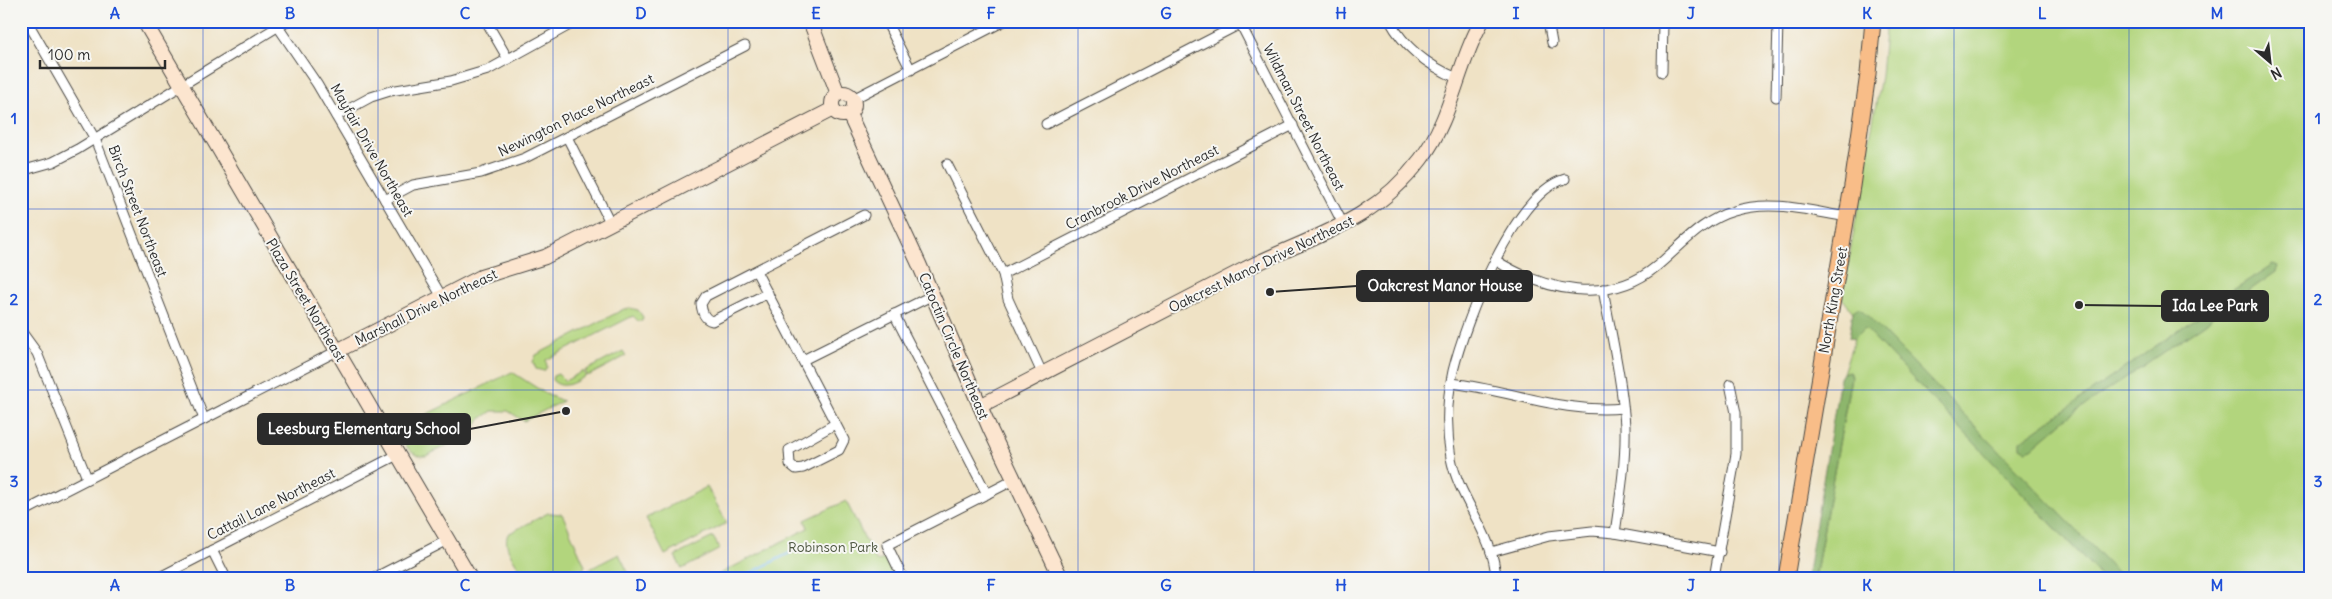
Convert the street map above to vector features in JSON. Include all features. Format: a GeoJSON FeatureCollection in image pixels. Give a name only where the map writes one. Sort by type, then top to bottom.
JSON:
{"type":"FeatureCollection","features":[{"type":"Feature","properties":{"kind":"main road","name":"North King Street"},"geometry":{"type":"LineString","coordinates":[[1786,578],[1847,217],[1868,74],[1873,21]]}},
{"type":"Feature","properties":{"kind":"street","name":"Birch Street Northeast"},"geometry":{"type":"LineString","coordinates":[[27,21],[96,138],[204,419]]}},
{"type":"Feature","properties":{"kind":"street","name":"Plaza Street Northeast"},"geometry":{"type":"LineString","coordinates":[[144,21],[470,578]]}},
{"type":"Feature","properties":{"kind":"street"},"geometry":{"type":"LineString","coordinates":[[21,171],[53,162],[96,138],[275,24],[288,21]]}},
{"type":"Feature","properties":{"kind":"street"},"geometry":{"type":"LineString","coordinates":[[486,21],[508,59]]}},
{"type":"Feature","properties":{"kind":"street"},"geometry":{"type":"LineString","coordinates":[[336,116],[371,98],[390,91],[469,77],[508,59],[576,21]]}},
{"type":"Feature","properties":{"kind":"street"},"geometry":{"type":"LineString","coordinates":[[810,21],[838,94]]}},
{"type":"Feature","properties":{"kind":"street"},"geometry":{"type":"LineString","coordinates":[[886,21],[911,70]]}},
{"type":"Feature","properties":{"kind":"street"},"geometry":{"type":"LineString","coordinates":[[853,99],[1004,21]]}},
{"type":"Feature","properties":{"kind":"street"},"geometry":{"type":"LineString","coordinates":[[1390,21],[1405,43],[1419,57],[1441,71],[1457,78]]}},
{"type":"Feature","properties":{"kind":"street","name":"Oakcrest Manor Drive Northeast"},"geometry":{"type":"LineString","coordinates":[[980,406],[1244,270],[1344,226],[1389,194],[1422,158],[1447,110],[1457,78],[1482,21]]}},
{"type":"Feature","properties":{"kind":"street"},"geometry":{"type":"LineString","coordinates":[[1548,21],[1552,43]]}},
{"type":"Feature","properties":{"kind":"street"},"geometry":{"type":"LineString","coordinates":[[1662,72],[1663,21]]}},
{"type":"Feature","properties":{"kind":"street"},"geometry":{"type":"LineString","coordinates":[[1776,97],[1778,21]]}},
{"type":"Feature","properties":{"kind":"street"},"geometry":{"type":"LineString","coordinates":[[1046,124],[1239,22]]}},
{"type":"Feature","properties":{"kind":"street","name":"Wildman Street Northeast"},"geometry":{"type":"LineString","coordinates":[[1239,22],[1344,226]]}},
{"type":"Feature","properties":{"kind":"street","name":"Mayfair Drive Northeast"},"geometry":{"type":"LineString","coordinates":[[275,24],[317,84],[442,297]]}},
{"type":"Feature","properties":{"kind":"street","name":"Newington Place Northeast"},"geometry":{"type":"LineString","coordinates":[[385,200],[413,185],[466,176],[504,166],[567,137],[745,46]]}},
{"type":"Feature","properties":{"kind":"street"},"geometry":{"type":"LineString","coordinates":[[845,93],[853,99],[854,107],[848,114],[839,115],[833,109],[832,101],[838,94],[845,93]]}},
{"type":"Feature","properties":{"kind":"street","name":"Marshall Drive Northeast"},"geometry":{"type":"LineString","coordinates":[[21,513],[442,297],[499,270],[545,257],[833,109]]}},
{"type":"Feature","properties":{"kind":"street","name":"Catoctin Circle Northeast"},"geometry":{"type":"LineString","coordinates":[[848,114],[932,295],[980,406],[1061,578]]}},
{"type":"Feature","properties":{"kind":"street","name":"Cranbrook Drive Northeast"},"geometry":{"type":"LineString","coordinates":[[1002,274],[1293,125]]}},
{"type":"Feature","properties":{"kind":"street"},"geometry":{"type":"LineString","coordinates":[[567,137],[611,224]]}},
{"type":"Feature","properties":{"kind":"street"},"geometry":{"type":"LineString","coordinates":[[947,164],[1002,274],[1008,299],[1042,374]]}},
{"type":"Feature","properties":{"kind":"street"},"geometry":{"type":"LineString","coordinates":[[1496,578],[1491,552],[1459,483],[1451,457],[1448,406],[1451,383],[1459,351],[1495,260],[1539,194],[1549,186],[1565,179]]}},
{"type":"Feature","properties":{"kind":"street"},"geometry":{"type":"LineString","coordinates":[[1495,260],[1527,278],[1551,286],[1577,290],[1603,289],[1619,287],[1642,276],[1701,227],[1735,210],[1754,206],[1775,206],[1847,217]]}},
{"type":"Feature","properties":{"kind":"street"},"geometry":{"type":"LineString","coordinates":[[768,294],[712,321],[707,320],[702,313],[701,304],[706,296],[864,215]]}},
{"type":"Feature","properties":{"kind":"street"},"geometry":{"type":"LineString","coordinates":[[756,271],[803,360],[836,424],[844,440],[839,450],[803,468],[796,469],[790,464],[789,450],[836,424]]}},
{"type":"Feature","properties":{"kind":"street"},"geometry":{"type":"LineString","coordinates":[[1603,289],[1623,408],[1624,460],[1616,533]]}},
{"type":"Feature","properties":{"kind":"street"},"geometry":{"type":"LineString","coordinates":[[803,360],[932,295]]}},
{"type":"Feature","properties":{"kind":"street"},"geometry":{"type":"LineString","coordinates":[[894,314],[987,494]]}},
{"type":"Feature","properties":{"kind":"street"},"geometry":{"type":"LineString","coordinates":[[21,331],[37,353],[87,478]]}},
{"type":"Feature","properties":{"kind":"street"},"geometry":{"type":"LineString","coordinates":[[1451,383],[1513,394],[1555,406],[1588,410],[1623,408]]}},
{"type":"Feature","properties":{"kind":"street"},"geometry":{"type":"LineString","coordinates":[[1714,578],[1736,454],[1736,413],[1730,384]]}},
{"type":"Feature","properties":{"kind":"street","name":"Cattail Lane Northeast"},"geometry":{"type":"LineString","coordinates":[[158,578],[396,454]]}},
{"type":"Feature","properties":{"kind":"street"},"geometry":{"type":"LineString","coordinates":[[903,578],[887,545],[1014,480]]}},
{"type":"Feature","properties":{"kind":"street"},"geometry":{"type":"LineString","coordinates":[[1491,552],[1531,540],[1592,531],[1616,533],[1720,552]]}},
{"type":"Feature","properties":{"kind":"street"},"geometry":{"type":"LineString","coordinates":[[374,578],[448,540]]}},
{"type":"Feature","properties":{"kind":"street"},"geometry":{"type":"LineString","coordinates":[[212,550],[226,578]]}},
{"type":"Feature","properties":{"kind":"green space"},"geometry":{"type":"Polygon","coordinates":[[[1886,21],[2311,21],[2311,578],[2112,578],[2005,475],[2103,578],[1815,578],[1851,377],[1849,371],[1843,373],[1854,339],[1865,328],[1842,298],[1881,76],[1886,21]]]}},
{"type":"Feature","properties":{"kind":"green space"},"geometry":{"type":"Polygon","coordinates":[[[2273,264],[2278,266],[2276,272],[2230,304],[2225,303],[2224,298],[2227,294],[2273,264]]]}},
{"type":"Feature","properties":{"kind":"green space"},"geometry":{"type":"Polygon","coordinates":[[[1859,307],[2123,578],[2103,578],[1865,328],[1854,339],[1849,338],[1853,311],[1859,307]]]}},
{"type":"Feature","properties":{"kind":"green space"},"geometry":{"type":"Polygon","coordinates":[[[2211,307],[2215,307],[2214,314],[2207,322],[2068,417],[2032,448],[2026,450],[2021,447],[2021,441],[2211,307]]]}},
{"type":"Feature","properties":{"kind":"green space"},"geometry":{"type":"Polygon","coordinates":[[[624,309],[638,310],[643,317],[642,321],[638,321],[633,316],[546,360],[547,367],[544,371],[536,369],[533,362],[536,355],[624,309]]]}},
{"type":"Feature","properties":{"kind":"green space"},"geometry":{"type":"Polygon","coordinates":[[[623,351],[626,356],[588,376],[585,371],[623,351]]]}},
{"type":"Feature","properties":{"kind":"green space"},"geometry":{"type":"Polygon","coordinates":[[[583,371],[586,376],[569,384],[560,385],[552,380],[553,376],[558,374],[565,381],[583,371]]]}},
{"type":"Feature","properties":{"kind":"green space"},"geometry":{"type":"Polygon","coordinates":[[[1849,371],[1851,377],[1815,578],[1807,578],[1840,378],[1843,373],[1849,371]]]}},
{"type":"Feature","properties":{"kind":"green space"},"geometry":{"type":"Polygon","coordinates":[[[512,372],[548,395],[563,401],[524,421],[508,411],[492,411],[479,420],[473,432],[426,456],[420,456],[411,452],[405,444],[401,429],[405,425],[512,372]]]}},
{"type":"Feature","properties":{"kind":"green space"},"geometry":{"type":"Polygon","coordinates":[[[707,487],[727,523],[665,555],[646,518],[707,487]]]}},
{"type":"Feature","properties":{"kind":"green space","name":"Robinson Park"},"geometry":{"type":"Polygon","coordinates":[[[846,501],[876,561],[886,559],[895,578],[712,578],[808,528],[805,520],[846,501]]]}},
{"type":"Feature","properties":{"kind":"green space"},"geometry":{"type":"Polygon","coordinates":[[[548,513],[562,514],[585,566],[580,574],[619,554],[631,578],[579,578],[578,575],[574,578],[544,579],[536,578],[522,571],[510,553],[507,536],[548,513]]]}},
{"type":"Feature","properties":{"kind":"green space"},"geometry":{"type":"Polygon","coordinates":[[[713,537],[720,549],[682,569],[675,556],[713,537]]]}},
{"type":"Feature","properties":{"kind":"waterway"},"geometry":{"type":"LineString","coordinates":[[21,487],[29,483]]}},
{"type":"Feature","properties":{"kind":"waterway"},"geometry":{"type":"LineString","coordinates":[[741,578],[807,544]]}},
{"type":"Feature","properties":{"kind":"place","name":"Oakcrest Manor House"},"geometry":{"type":"Point","coordinates":[1270,292]}},
{"type":"Feature","properties":{"kind":"place","name":"Ida Lee Park"},"geometry":{"type":"Point","coordinates":[2079,305]}},
{"type":"Feature","properties":{"kind":"place","name":"Leesburg Elementary School"},"geometry":{"type":"Point","coordinates":[566,411]}}]}
